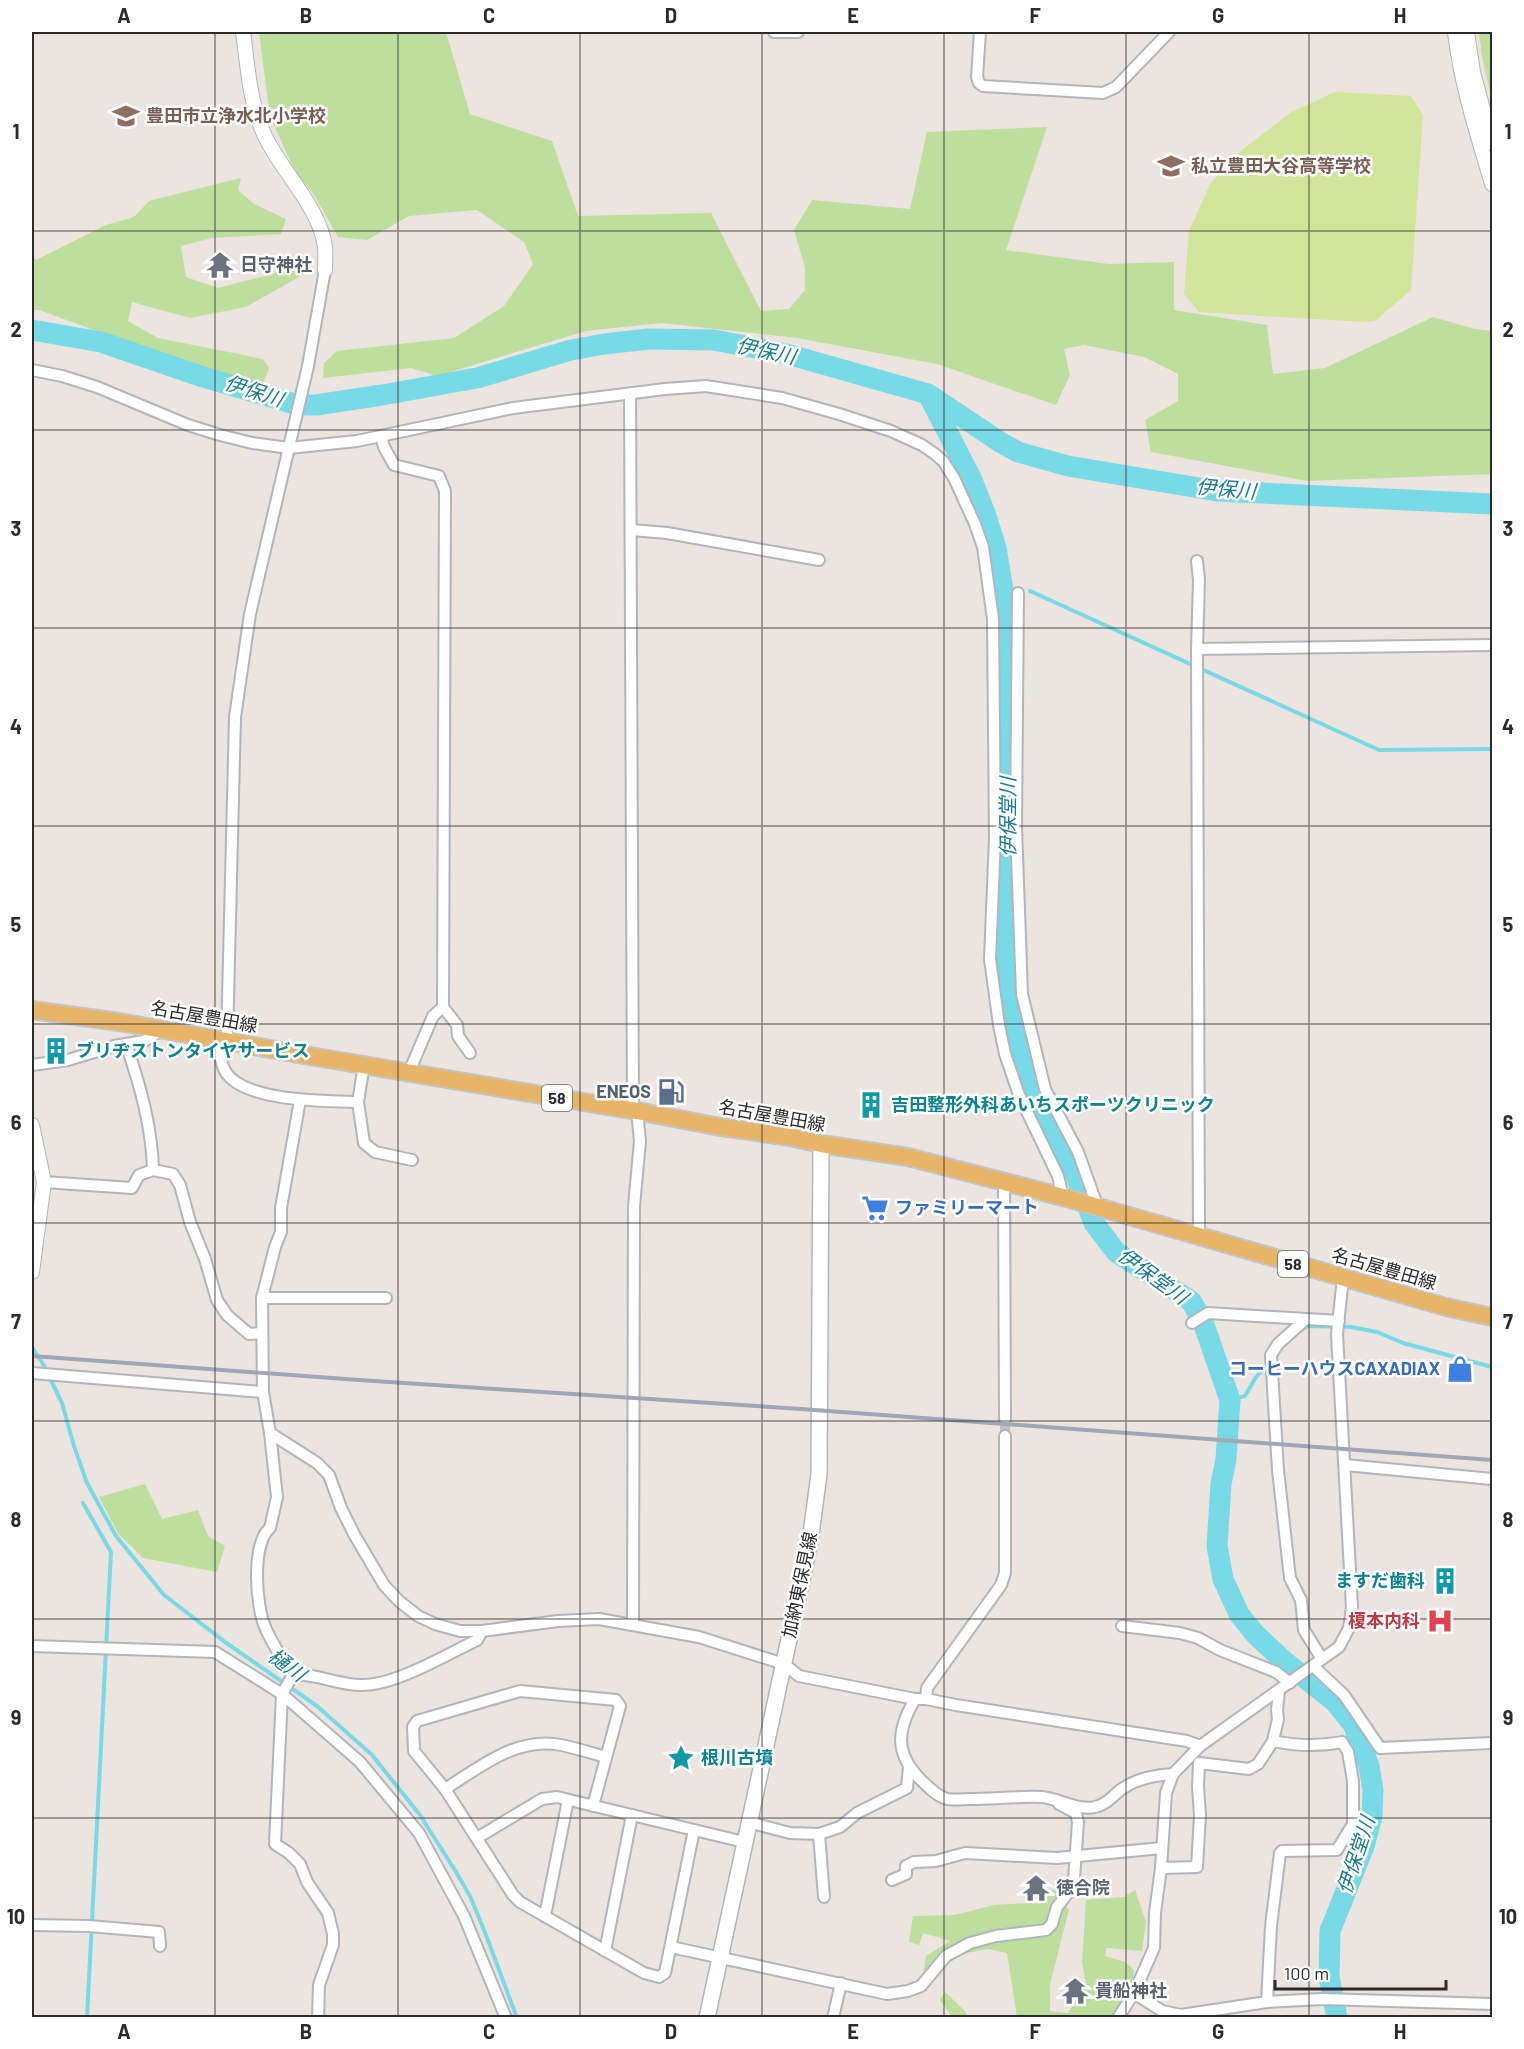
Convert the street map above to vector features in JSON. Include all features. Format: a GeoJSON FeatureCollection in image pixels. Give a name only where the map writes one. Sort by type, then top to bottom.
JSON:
{"type":"FeatureCollection","features":[{"type":"Feature","properties":{"kind":"main road","name":"名古屋豊田線"},"geometry":{"type":"LineString","coordinates":[[32,1010],[223,1039],[635,1110],[715,1126],[908,1157],[1446,1307],[1492,1317]]}},
{"type":"Feature","properties":{"kind":"main road","name":"加納東保見線"},"geometry":{"type":"LineString","coordinates":[[707,2018],[810,1542],[819,1474],[821,1144]]}},
{"type":"Feature","properties":{"kind":"street"},"geometry":{"type":"LineString","coordinates":[[243,32],[249,89],[256,117],[265,137],[320,227],[325,246],[325,270],[308,366],[250,614],[235,717],[223,1039],[225,1070],[234,1081],[246,1088],[300,1100],[358,1102]]}},
{"type":"Feature","properties":{"kind":"street"},"geometry":{"type":"LineString","coordinates":[[774,32],[798,32]]}},
{"type":"Feature","properties":{"kind":"street"},"geometry":{"type":"LineString","coordinates":[[980,32],[977,77],[983,86],[1103,93],[1116,87],[1168,32]]}},
{"type":"Feature","properties":{"kind":"street"},"geometry":{"type":"LineString","coordinates":[[1455,32],[1459,68],[1492,184]]}},
{"type":"Feature","properties":{"kind":"street"},"geometry":{"type":"LineString","coordinates":[[1467,32],[1473,72],[1492,143]]}},
{"type":"Feature","properties":{"kind":"street"},"geometry":{"type":"LineString","coordinates":[[32,370],[97,387],[188,424],[252,443],[357,441],[513,408],[706,386],[782,398],[850,417],[891,431],[922,445],[943,461],[954,478],[983,547],[993,619],[995,838],[990,958],[999,1025],[1005,1054],[1019,1095],[1058,1176],[1083,1204]]}},
{"type":"Feature","properties":{"kind":"street"},"geometry":{"type":"LineString","coordinates":[[630,393],[635,1110],[640,1141],[634,1206],[633,1624]]}},
{"type":"Feature","properties":{"kind":"street"},"geometry":{"type":"LineString","coordinates":[[381,436],[393,465],[438,476],[445,490],[443,1007],[457,1025],[458,1036],[470,1053]]}},
{"type":"Feature","properties":{"kind":"street"},"geometry":{"type":"LineString","coordinates":[[632,530],[667,533],[819,560]]}},
{"type":"Feature","properties":{"kind":"street"},"geometry":{"type":"LineString","coordinates":[[1197,561],[1199,580],[1197,649],[1199,1237]]}},
{"type":"Feature","properties":{"kind":"street"},"geometry":{"type":"LineString","coordinates":[[1018,594],[1016,827],[1022,994],[1045,1089],[1078,1152],[1083,1204]]}},
{"type":"Feature","properties":{"kind":"street"},"geometry":{"type":"LineString","coordinates":[[1197,649],[1492,645]]}},
{"type":"Feature","properties":{"kind":"street"},"geometry":{"type":"LineString","coordinates":[[409,1072],[433,1016],[443,1007]]}},
{"type":"Feature","properties":{"kind":"street"},"geometry":{"type":"LineString","coordinates":[[32,1065],[68,1060],[114,1046],[144,1041],[163,1029]]}},
{"type":"Feature","properties":{"kind":"street"},"geometry":{"type":"LineString","coordinates":[[126,1044],[137,1076],[149,1126],[153,1170]]}},
{"type":"Feature","properties":{"kind":"street"},"geometry":{"type":"LineString","coordinates":[[364,1065],[358,1102],[364,1143],[375,1152],[412,1160]]}},
{"type":"Feature","properties":{"kind":"street"},"geometry":{"type":"LineString","coordinates":[[292,1677],[264,1625],[256,1576],[259,1550],[266,1531],[270,1528],[277,1497],[263,1392],[262,1298],[281,1232],[281,1208],[300,1100]]}},
{"type":"Feature","properties":{"kind":"street"},"geometry":{"type":"LineString","coordinates":[[32,1125],[44,1182],[32,1272]]}},
{"type":"Feature","properties":{"kind":"street"},"geometry":{"type":"LineString","coordinates":[[44,1182],[132,1188],[139,1175],[153,1170],[173,1174],[180,1185],[190,1222],[217,1300],[227,1315],[249,1334],[262,1333]]}},
{"type":"Feature","properties":{"kind":"street"},"geometry":{"type":"LineString","coordinates":[[1004,1182],[1005,1419]]}},
{"type":"Feature","properties":{"kind":"street"},"geometry":{"type":"LineString","coordinates":[[1118,2018],[1134,1993],[1154,1948],[1166,1792],[1173,1774],[1200,1746],[1339,1647],[1349,1628],[1352,1607],[1338,1326],[1343,1278]]}},
{"type":"Feature","properties":{"kind":"street"},"geometry":{"type":"LineString","coordinates":[[262,1298],[386,1298]]}},
{"type":"Feature","properties":{"kind":"street"},"geometry":{"type":"LineString","coordinates":[[1192,1323],[1208,1313],[1306,1319],[1338,1326]]}},
{"type":"Feature","properties":{"kind":"street"},"geometry":{"type":"LineString","coordinates":[[1306,1319],[1274,1349],[1272,1360],[1278,1470],[1290,1578],[1301,1600],[1304,1630],[1314,1665],[1344,1695],[1380,1748],[1492,1743]]}},
{"type":"Feature","properties":{"kind":"street"},"geometry":{"type":"LineString","coordinates":[[35,1373],[263,1392]]}},
{"type":"Feature","properties":{"kind":"street"},"geometry":{"type":"LineString","coordinates":[[270,1433],[317,1463],[329,1474],[341,1508],[384,1585],[418,1616],[435,1624],[460,1631],[482,1631],[558,1621],[599,1619],[633,1624],[699,1637],[783,1664],[799,1676],[915,1699],[926,1698],[967,1707],[1187,1741],[1200,1746]]}},
{"type":"Feature","properties":{"kind":"street"},"geometry":{"type":"LineString","coordinates":[[926,1698],[927,1688],[1001,1585],[1005,1573],[1005,1436]]}},
{"type":"Feature","properties":{"kind":"street"},"geometry":{"type":"LineString","coordinates":[[1345,1465],[1492,1479]]}},
{"type":"Feature","properties":{"kind":"street"},"geometry":{"type":"LineString","coordinates":[[1122,1626],[1180,1633],[1198,1638],[1220,1650],[1293,1681]]}},
{"type":"Feature","properties":{"kind":"street"},"geometry":{"type":"LineString","coordinates":[[318,2018],[319,1985],[333,1945],[333,1934],[328,1913],[307,1882],[300,1864],[276,1844],[282,1693],[292,1677],[307,1674],[337,1683],[363,1686],[393,1679],[477,1640],[482,1631]]}},
{"type":"Feature","properties":{"kind":"street"},"geometry":{"type":"LineString","coordinates":[[32,1646],[215,1652],[282,1693],[360,1762],[419,1833],[464,1916],[506,2018]]}},
{"type":"Feature","properties":{"kind":"street"},"geometry":{"type":"LineString","coordinates":[[1161,1868],[1197,1867],[1200,1815],[1199,1763],[1249,1769],[1257,1764],[1273,1741],[1278,1719],[1280,1690]]}},
{"type":"Feature","properties":{"kind":"street"},"geometry":{"type":"LineString","coordinates":[[593,1806],[620,1706],[616,1700],[520,1691],[417,1721],[413,1727],[414,1750],[445,1789],[513,1895],[520,1902],[545,1917],[644,1973],[659,1977],[665,1973],[694,1830]]}},
{"type":"Feature","properties":{"kind":"street"},"geometry":{"type":"LineString","coordinates":[[915,1699],[904,1717],[900,1736],[903,1754],[909,1767],[932,1791],[947,1799],[1042,1797],[1067,1802],[1083,1809],[1098,1807],[1113,1799],[1123,1787],[1134,1782],[1149,1777],[1173,1774]]}},
{"type":"Feature","properties":{"kind":"street"},"geometry":{"type":"LineString","coordinates":[[1267,2002],[1271,1926],[1280,1853],[1282,1851],[1337,1850],[1353,1824],[1353,1781],[1348,1752],[1342,1742],[1296,1746],[1273,1741]]}},
{"type":"Feature","properties":{"kind":"street"},"geometry":{"type":"LineString","coordinates":[[445,1789],[502,1754],[529,1744],[559,1744],[606,1757]]}},
{"type":"Feature","properties":{"kind":"street"},"geometry":{"type":"LineString","coordinates":[[748,1822],[790,1833],[819,1834],[840,1827],[857,1813],[908,1788],[909,1767]]}},
{"type":"Feature","properties":{"kind":"street"},"geometry":{"type":"LineString","coordinates":[[477,1838],[542,1799],[557,1797],[744,1842]]}},
{"type":"Feature","properties":{"kind":"street"},"geometry":{"type":"LineString","coordinates":[[545,1917],[568,1800]]}},
{"type":"Feature","properties":{"kind":"street"},"geometry":{"type":"LineString","coordinates":[[671,1947],[887,1994],[908,1991],[921,1986],[929,1979],[946,1956],[970,1943],[996,1936],[1046,1930],[1052,1924],[1057,1908],[1068,1893],[1074,1879],[1076,1855],[1076,1814],[1056,1800]]}},
{"type":"Feature","properties":{"kind":"street"},"geometry":{"type":"LineString","coordinates":[[605,1951],[632,1815]]}},
{"type":"Feature","properties":{"kind":"street"},"geometry":{"type":"LineString","coordinates":[[819,1834],[824,1897]]}},
{"type":"Feature","properties":{"kind":"street"},"geometry":{"type":"LineString","coordinates":[[892,1880],[906,1874],[906,1866],[910,1863],[936,1861],[965,1853],[1057,1858],[1162,1848]]}},
{"type":"Feature","properties":{"kind":"street"},"geometry":{"type":"LineString","coordinates":[[32,1924],[95,1926],[159,1932],[160,1946]]}},
{"type":"Feature","properties":{"kind":"street"},"geometry":{"type":"LineString","coordinates":[[833,2018],[841,1983]]}},
{"type":"Feature","properties":{"kind":"street"},"geometry":{"type":"LineString","coordinates":[[1134,1993],[1162,2011],[1181,2015],[1267,2002],[1322,2000],[1492,2004]]}},
{"type":"Feature","properties":{"kind":"green space"},"geometry":{"type":"Polygon","coordinates":[[[259,32],[446,32],[470,114],[552,141],[578,216],[711,213],[761,311],[789,309],[805,290],[805,268],[794,230],[812,200],[910,209],[927,132],[1047,127],[1006,250],[1109,264],[1174,262],[1174,310],[1267,325],[1273,374],[1325,368],[1433,317],[1475,329],[1492,331],[1492,474],[1307,481],[1151,452],[1145,420],[1178,401],[1178,374],[1144,357],[1084,345],[1064,349],[1070,375],[1056,405],[937,364],[797,338],[662,323],[586,331],[437,376],[411,368],[323,378],[324,363],[337,351],[454,338],[504,306],[533,264],[524,242],[477,210],[409,216],[367,240],[338,237],[314,195],[295,171],[270,117],[259,32]]]}},
{"type":"Feature","properties":{"kind":"green space"},"geometry":{"type":"Polygon","coordinates":[[[1479,32],[1492,32],[1492,101],[1482,57],[1479,32]]]}},
{"type":"Feature","properties":{"kind":"green space"},"geometry":{"type":"Polygon","coordinates":[[[1335,92],[1411,96],[1423,115],[1411,290],[1375,321],[1199,312],[1184,294],[1189,231],[1210,184],[1242,150],[1290,113],[1335,92]]]}},
{"type":"Feature","properties":{"kind":"green space"},"geometry":{"type":"Polygon","coordinates":[[[241,178],[238,190],[254,204],[286,219],[281,234],[212,238],[181,246],[186,277],[218,288],[273,274],[294,258],[299,277],[246,307],[190,318],[132,302],[128,321],[158,338],[263,359],[269,368],[264,382],[239,379],[39,310],[32,310],[32,255],[36,260],[106,225],[134,217],[149,201],[241,178]]]}},
{"type":"Feature","properties":{"kind":"green space"},"geometry":{"type":"Polygon","coordinates":[[[145,1484],[162,1519],[198,1510],[208,1536],[225,1546],[217,1572],[143,1558],[118,1533],[99,1497],[145,1484]]]}},
{"type":"Feature","properties":{"kind":"green space"},"geometry":{"type":"Polygon","coordinates":[[[1063,1878],[1068,1880],[1060,1898],[1069,1910],[1050,1985],[1050,2011],[1068,2013],[1086,1984],[1082,1962],[1086,1900],[1124,1897],[1135,1890],[1146,1922],[1142,1951],[1106,1948],[1105,1956],[1125,1962],[1134,1970],[1132,1985],[1110,2017],[1017,2017],[1007,1953],[988,1949],[961,1954],[947,1952],[927,1976],[923,1976],[926,1956],[950,1941],[923,1933],[919,1945],[909,1942],[913,1916],[954,1915],[994,1905],[1043,1902],[1063,1878]]]}},
{"type":"Feature","properties":{"kind":"green space"},"geometry":{"type":"Polygon","coordinates":[[[945,1992],[966,2012],[966,2017],[952,2017],[940,2000],[945,1992]]]}},
{"type":"Feature","properties":{"kind":"waterway","name":"伊保川"},"geometry":{"type":"LineString","coordinates":[[32,330],[101,342],[203,377],[298,405],[316,405],[477,378],[571,350],[604,344],[649,339],[714,340],[787,354],[928,394],[1018,452],[1068,466],[1217,491],[1492,504]]}},
{"type":"Feature","properties":{"kind":"waterway","name":"伊保堂川"},"geometry":{"type":"LineString","coordinates":[[928,394],[972,480],[985,513],[996,548],[1003,590],[1008,754],[1007,967],[1009,1008],[1022,1063],[1048,1125],[1058,1145],[1071,1163],[1094,1223],[1116,1252],[1191,1301],[1203,1322],[1230,1400],[1217,1546],[1223,1579],[1239,1614],[1256,1635],[1284,1661],[1335,1702],[1353,1724],[1369,1766],[1373,1790],[1372,1817],[1364,1846],[1330,1931],[1329,1977],[1337,2018]]}},
{"type":"Feature","properties":{"kind":"waterway"},"geometry":{"type":"LineString","coordinates":[[1030,591],[1379,750],[1492,749]]}},
{"type":"Feature","properties":{"kind":"waterway"},"geometry":{"type":"LineString","coordinates":[[1299,1330],[1308,1326],[1351,1327],[1377,1332],[1403,1343],[1492,1367]]}},
{"type":"Feature","properties":{"kind":"waterway","name":"樋川"},"geometry":{"type":"LineString","coordinates":[[32,1347],[62,1403],[87,1483],[116,1536],[164,1595],[225,1642],[317,1706],[372,1755],[420,1815],[470,1896],[517,2018]]}},
{"type":"Feature","properties":{"kind":"waterway"},"geometry":{"type":"LineString","coordinates":[[1230,1400],[1245,1396],[1256,1377],[1270,1362]]}},
{"type":"Feature","properties":{"kind":"waterway"},"geometry":{"type":"LineString","coordinates":[[83,1503],[111,1552],[87,2018]]}},
{"type":"Feature","properties":{"kind":"tunnel"},"geometry":{"type":"LineString","coordinates":[[1005,1419],[1005,1436]]}},
{"type":"Feature","properties":{"kind":"railway"},"geometry":{"type":"LineString","coordinates":[[32,1356],[1492,1460]]}},
{"type":"Feature","properties":{"kind":"place","name":"豊田市立浄水北小学校"},"geometry":{"type":"Point","coordinates":[126,116]}},
{"type":"Feature","properties":{"kind":"place","name":"私立豊田大谷高等学校"},"geometry":{"type":"Point","coordinates":[1171,166]}},
{"type":"Feature","properties":{"kind":"place","name":"日守神社"},"geometry":{"type":"Point","coordinates":[220,265]}},
{"type":"Feature","properties":{"kind":"place","name":"ブリヂストンタイヤサービス"},"geometry":{"type":"Point","coordinates":[56,1051]}},
{"type":"Feature","properties":{"kind":"place","name":"ENEOS"},"geometry":{"type":"Point","coordinates":[671,1092]}},
{"type":"Feature","properties":{"kind":"place","name":"吉田整形外科あいちスポーツクリニック"},"geometry":{"type":"Point","coordinates":[871,1105]}},
{"type":"Feature","properties":{"kind":"place","name":"ファミリーマート"},"geometry":{"type":"Point","coordinates":[875,1208]}},
{"type":"Feature","properties":{"kind":"place","name":"コーヒーハウスCAXADIAX"},"geometry":{"type":"Point","coordinates":[1460,1369]}},
{"type":"Feature","properties":{"kind":"place","name":"ますだ歯科"},"geometry":{"type":"Point","coordinates":[1445,1581]}},
{"type":"Feature","properties":{"kind":"place","name":"榎本内科"},"geometry":{"type":"Point","coordinates":[1440,1621]}},
{"type":"Feature","properties":{"kind":"place","name":"根川古墳"},"geometry":{"type":"Point","coordinates":[681,1758]}},
{"type":"Feature","properties":{"kind":"place","name":"徳合院"},"geometry":{"type":"Point","coordinates":[1036,1888]}},
{"type":"Feature","properties":{"kind":"place","name":"貴船神社"},"geometry":{"type":"Point","coordinates":[1075,1991]}}]}
